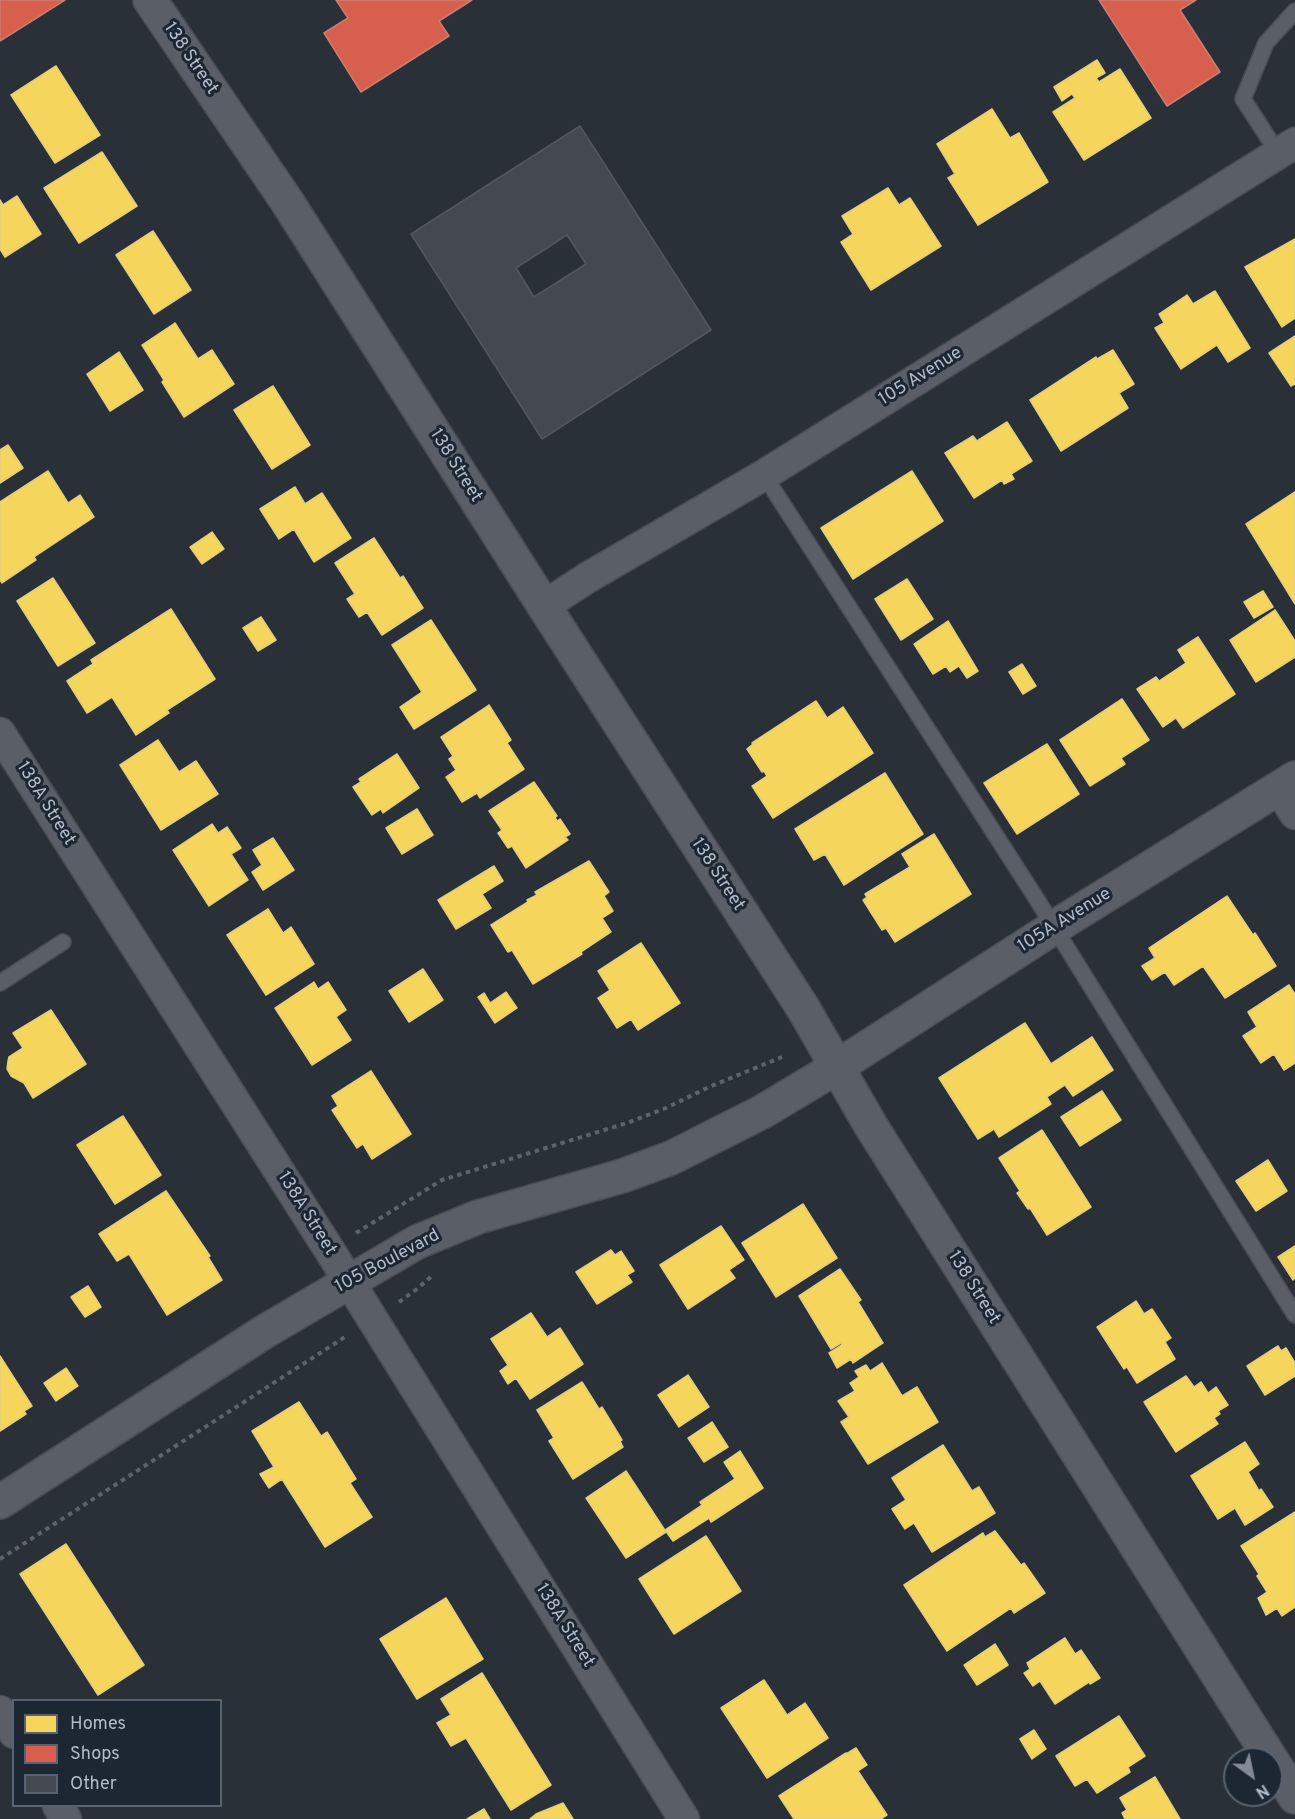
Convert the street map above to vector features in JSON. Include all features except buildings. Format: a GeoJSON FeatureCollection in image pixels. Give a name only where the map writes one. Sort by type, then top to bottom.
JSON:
{"type":"FeatureCollection","features":[{"type":"Feature","properties":{"kind":"street","name":"138 Street"},"geometry":{"type":"LineString","coordinates":[[150,0],[288,203],[543,606],[803,1008],[871,1126],[1263,1747]]}},
{"type":"Feature","properties":{"kind":"street","name":"105 Avenue"},"geometry":{"type":"LineString","coordinates":[[543,606],[764,475],[1287,148]]}},
{"type":"Feature","properties":{"kind":"street","name":"138A Street"},"geometry":{"type":"LineString","coordinates":[[0,733],[349,1282],[684,1819]]}},
{"type":"Feature","properties":{"kind":"street","name":"105A Avenue"},"geometry":{"type":"LineString","coordinates":[[837,1067],[1053,928],[1290,793]]}},
{"type":"Feature","properties":{"kind":"street","name":"105 Boulevard"},"geometry":{"type":"LineString","coordinates":[[0,1502],[264,1332],[417,1242],[478,1217],[611,1179],[671,1158],[753,1117],[837,1067]]}},
{"type":"Feature","properties":{"kind":"street"},"geometry":{"type":"LineString","coordinates":[[0,1711],[12,1730]]}},
{"type":"Feature","properties":{"kind":"street","name":"138 Street"},"geometry":{"type":"LineString","coordinates":[[1283,1778],[1295,1797]]}},
{"type":"Feature","properties":{"kind":"lane"},"geometry":{"type":"LineString","coordinates":[[1287,148],[1243,99],[1266,43],[1295,11]]}},
{"type":"Feature","properties":{"kind":"lane"},"geometry":{"type":"LineString","coordinates":[[764,475],[1053,928],[1295,1315]]}},
{"type":"Feature","properties":{"kind":"lane"},"geometry":{"type":"LineString","coordinates":[[0,983],[63,942]]}},
{"type":"Feature","properties":{"kind":"path"},"geometry":{"type":"LineString","coordinates":[[358,1232],[442,1180],[627,1123],[782,1057]]}},
{"type":"Feature","properties":{"kind":"path"},"geometry":{"type":"LineString","coordinates":[[0,1559],[342,1339]]}}]}
